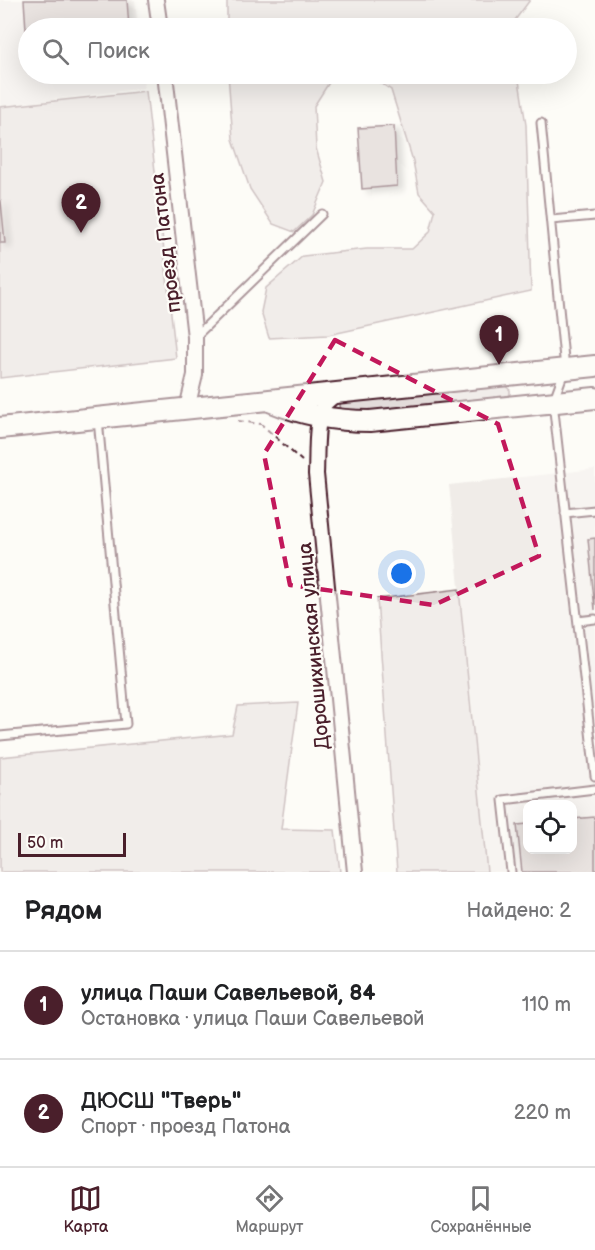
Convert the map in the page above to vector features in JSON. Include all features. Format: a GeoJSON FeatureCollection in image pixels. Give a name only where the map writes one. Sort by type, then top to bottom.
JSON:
{"type":"FeatureCollection","features":[{"type":"Feature","properties":{"kind":"street"},"geometry":{"type":"LineString","coordinates":[[156,0],[158,18]]}},
{"type":"Feature","properties":{"kind":"street","name":"проезд Патона"},"geometry":{"type":"LineString","coordinates":[[166,84],[195,337],[195,375],[187,408]]}},
{"type":"Feature","properties":{"kind":"street"},"geometry":{"type":"LineString","coordinates":[[0,428],[595,366]]}},
{"type":"Feature","properties":{"kind":"street"},"geometry":{"type":"LineString","coordinates":[[319,416],[324,406],[339,392]]}},
{"type":"Feature","properties":{"kind":"street"},"geometry":{"type":"LineString","coordinates":[[302,396],[314,405],[319,416]]}},
{"type":"Feature","properties":{"kind":"street"},"geometry":{"type":"LineString","coordinates":[[267,400],[296,411],[319,416],[370,421],[595,398]]}},
{"type":"Feature","properties":{"kind":"street","name":"Дорошихинская улица"},"geometry":{"type":"LineString","coordinates":[[319,416],[316,474],[355,872]]}},
{"type":"Feature","properties":{"kind":"lane"},"geometry":{"type":"LineString","coordinates":[[541,123],[565,369],[553,402],[595,776]]}},
{"type":"Feature","properties":{"kind":"lane"},"geometry":{"type":"LineString","coordinates":[[195,337],[322,214]]}},
{"type":"Feature","properties":{"kind":"lane"},"geometry":{"type":"LineString","coordinates":[[551,220],[595,216]]}},
{"type":"Feature","properties":{"kind":"lane"},"geometry":{"type":"LineString","coordinates":[[0,736],[126,724],[97,417]]}},
{"type":"Feature","properties":{"kind":"lane"},"geometry":{"type":"LineString","coordinates":[[565,513],[595,510]]}},
{"type":"Feature","properties":{"kind":"lane"},"geometry":{"type":"LineString","coordinates":[[578,621],[595,619]]}},
{"type":"Feature","properties":{"kind":"lane"},"geometry":{"type":"LineString","coordinates":[[511,872],[503,800],[595,789]]}},
{"type":"Feature","properties":{"kind":"path"},"geometry":{"type":"LineString","coordinates":[[231,421],[261,424],[316,474]]}},
{"type":"Feature","properties":{"kind":"highlighted area"},"geometry":{"type":"Polygon","coordinates":[[[335,340],[498,424],[539,556],[434,605],[290,585],[264,454],[335,340]]]}},
{"type":"Feature","properties":{"kind":"shaded area"},"geometry":{"type":"Polygon","coordinates":[[[0,0],[135,0],[137,18],[18,18],[18,84],[144,84],[144,88],[0,107],[0,0]]]}},
{"type":"Feature","properties":{"kind":"shaded area"},"geometry":{"type":"Polygon","coordinates":[[[227,0],[530,0],[516,18],[227,18],[227,0]]]}},
{"type":"Feature","properties":{"kind":"shaded area"},"geometry":{"type":"Polygon","coordinates":[[[229,84],[328,84],[314,106],[316,148],[326,182],[312,215],[294,232],[273,224],[250,189],[233,139],[229,84]]]}},
{"type":"Feature","properties":{"kind":"shaded area"},"geometry":{"type":"Polygon","coordinates":[[[382,84],[520,84],[526,125],[531,291],[328,335],[269,338],[261,312],[266,288],[303,256],[367,249],[412,249],[430,232],[435,211],[419,193],[413,161],[391,90],[382,84]]]}},
{"type":"Feature","properties":{"kind":"shaded area"},"geometry":{"type":"Polygon","coordinates":[[[146,91],[176,358],[0,378],[0,107],[146,91]]]}},
{"type":"Feature","properties":{"kind":"shaded area"},"geometry":{"type":"Polygon","coordinates":[[[504,385],[510,390],[507,399],[346,417],[340,411],[339,405],[344,401],[504,385]]]}},
{"type":"Feature","properties":{"kind":"shaded area"},"geometry":{"type":"Polygon","coordinates":[[[595,469],[595,872],[487,872],[449,485],[595,469]]]}},
{"type":"Feature","properties":{"kind":"shaded area"},"geometry":{"type":"Polygon","coordinates":[[[459,589],[487,872],[397,872],[377,599],[459,589]]]}},
{"type":"Feature","properties":{"kind":"shaded area"},"geometry":{"type":"Polygon","coordinates":[[[298,703],[281,829],[335,830],[340,872],[0,872],[0,757],[232,734],[238,706],[298,703]]]}},
{"type":"Feature","properties":{"kind":"building"},"geometry":{"type":"Polygon","coordinates":[[[24,0],[127,0],[128,18],[25,18],[24,0]]]}},
{"type":"Feature","properties":{"kind":"building"},"geometry":{"type":"Polygon","coordinates":[[[394,126],[397,186],[362,189],[358,128],[394,126]]]}},
{"type":"Feature","properties":{"kind":"building"},"geometry":{"type":"Polygon","coordinates":[[[1,201],[5,243],[0,243],[1,201]]]}},
{"type":"Feature","properties":{"kind":"building"},"geometry":{"type":"Polygon","coordinates":[[[595,538],[595,610],[588,539],[595,538]]]}},
{"type":"Feature","properties":{"kind":"building"},"geometry":{"type":"Polygon","coordinates":[[[595,817],[595,872],[522,872],[517,825],[523,824],[523,854],[577,854],[577,819],[595,817]]]}},
{"type":"Feature","properties":{"kind":"place","name":"ДЮСШ \"Тверь\""},"geometry":{"type":"Point","coordinates":[81,233]}},
{"type":"Feature","properties":{"kind":"place","name":"улица Паши Савельевой, 84"},"geometry":{"type":"Point","coordinates":[499,365]}}]}
